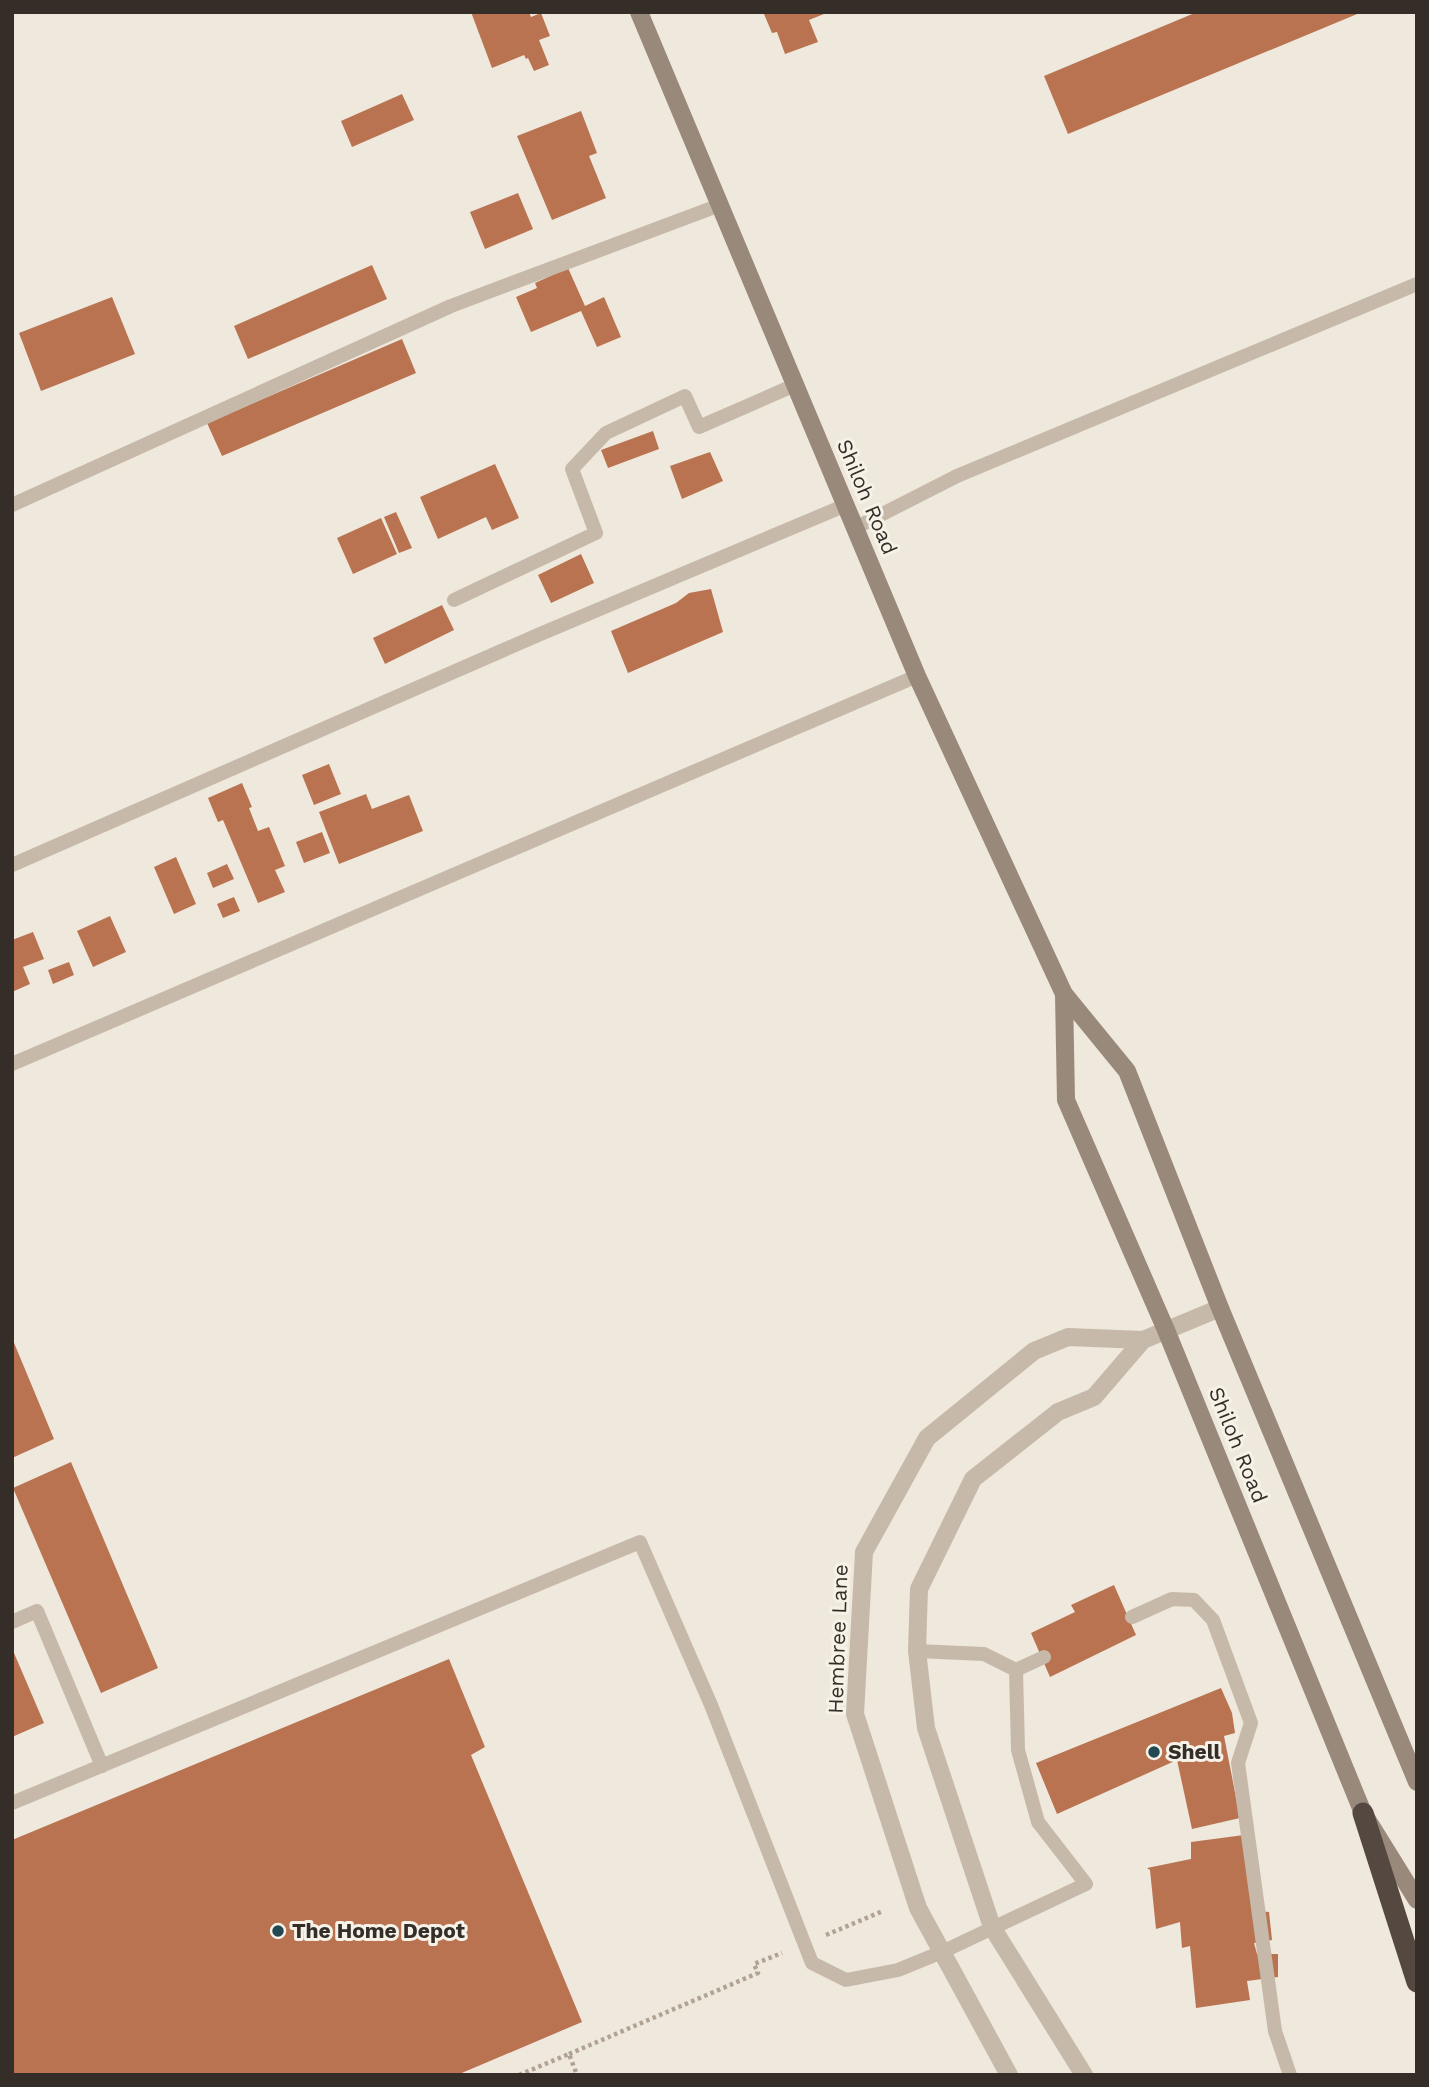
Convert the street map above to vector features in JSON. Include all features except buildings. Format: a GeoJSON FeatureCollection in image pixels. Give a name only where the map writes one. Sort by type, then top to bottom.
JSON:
{"type":"FeatureCollection","features":[{"type":"Feature","properties":{"kind":"highway"},"geometry":{"type":"LineString","coordinates":[[1363,1813],[1417,1982]]}},
{"type":"Feature","properties":{"kind":"main road","name":"Shiloh Road"},"geometry":{"type":"LineString","coordinates":[[639,12],[917,676],[1064,994],[1127,1071],[1220,1308],[1417,1782]]}},
{"type":"Feature","properties":{"kind":"main road","name":"Shiloh Road"},"geometry":{"type":"LineString","coordinates":[[1064,994],[1066,1100],[1166,1330],[1363,1813],[1417,1900]]}},
{"type":"Feature","properties":{"kind":"street","name":"Hembree Lane"},"geometry":{"type":"LineString","coordinates":[[1009,2075],[918,1908],[855,1714],[864,1552],[927,1437],[1034,1351],[1068,1337],[1143,1340],[1220,1308]]}},
{"type":"Feature","properties":{"kind":"street","name":"Hembree Lane"},"geometry":{"type":"LineString","coordinates":[[1084,2075],[992,1927],[926,1728],[917,1651],[919,1590],[973,1479],[1058,1412],[1094,1397],[1143,1340]]}},
{"type":"Feature","properties":{"kind":"lane"},"geometry":{"type":"LineString","coordinates":[[12,505],[451,306],[720,205]]}},
{"type":"Feature","properties":{"kind":"lane"},"geometry":{"type":"LineString","coordinates":[[855,528],[957,476],[1417,284]]}},
{"type":"Feature","properties":{"kind":"lane"},"geometry":{"type":"LineString","coordinates":[[454,600],[596,533],[572,469],[606,433],[685,396],[699,427],[795,385]]}},
{"type":"Feature","properties":{"kind":"lane"},"geometry":{"type":"LineString","coordinates":[[12,865],[537,635],[846,505]]}},
{"type":"Feature","properties":{"kind":"lane"},"geometry":{"type":"LineString","coordinates":[[12,1064],[917,676]]}},
{"type":"Feature","properties":{"kind":"lane"},"geometry":{"type":"LineString","coordinates":[[12,1803],[640,1542],[711,1705],[812,1964],[846,1980],[898,1969],[942,1952],[1086,1884],[1038,1822],[1018,1750],[1016,1670]]}},
{"type":"Feature","properties":{"kind":"lane"},"geometry":{"type":"LineString","coordinates":[[1132,1617],[1172,1599],[1194,1600],[1213,1620],[1251,1723],[1238,1763],[1275,2031],[1290,2075]]}},
{"type":"Feature","properties":{"kind":"lane"},"geometry":{"type":"LineString","coordinates":[[12,1622],[37,1611],[102,1766]]}},
{"type":"Feature","properties":{"kind":"lane"},"geometry":{"type":"LineString","coordinates":[[917,1651],[984,1654],[1016,1670]]}},
{"type":"Feature","properties":{"kind":"lane"},"geometry":{"type":"LineString","coordinates":[[1016,1670],[1044,1657]]}},
{"type":"Feature","properties":{"kind":"path"},"geometry":{"type":"LineString","coordinates":[[519,2075],[758,1973],[754,1964],[883,1911]]}},
{"type":"Feature","properties":{"kind":"path"},"geometry":{"type":"LineString","coordinates":[[569,2054],[577,2075]]}},
{"type":"Feature","properties":{"kind":"place","name":"Shell"},"geometry":{"type":"Point","coordinates":[1154,1752]}},
{"type":"Feature","properties":{"kind":"place","name":"The Home Depot"},"geometry":{"type":"Point","coordinates":[278,1931]}}]}
